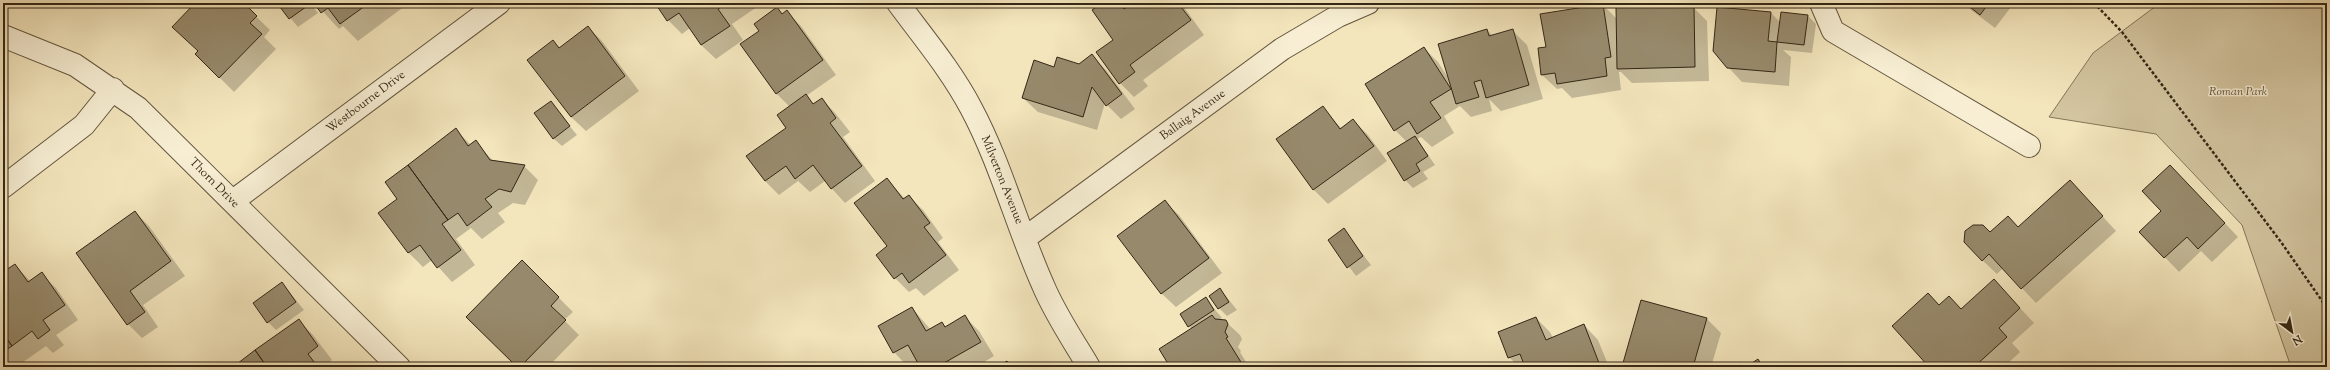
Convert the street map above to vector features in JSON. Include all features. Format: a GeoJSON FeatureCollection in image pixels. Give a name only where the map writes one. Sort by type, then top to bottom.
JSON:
{"type":"FeatureCollection","features":[{"type":"Feature","properties":{"kind":"street","name":"Westbourne Drive"},"geometry":{"type":"LineString","coordinates":[[233,201],[498,3]]}},
{"type":"Feature","properties":{"kind":"street","name":"Milverton Avenue"},"geometry":{"type":"LineString","coordinates":[[898,3],[948,70],[971,107],[991,151],[1043,285],[1058,316],[1089,367]]}},
{"type":"Feature","properties":{"kind":"street","name":"Ballaig Avenue"},"geometry":{"type":"LineString","coordinates":[[1025,238],[1282,49],[1338,16],[1368,3]]}},
{"type":"Feature","properties":{"kind":"street"},"geometry":{"type":"LineString","coordinates":[[1821,3],[1833,31],[2029,146]]}},
{"type":"Feature","properties":{"kind":"street","name":"Thorn Drive"},"geometry":{"type":"LineString","coordinates":[[3,36],[75,66],[113,89],[138,108],[399,367]]}},
{"type":"Feature","properties":{"kind":"street"},"geometry":{"type":"LineString","coordinates":[[3,186],[84,125],[113,89]]}},
{"type":"Feature","properties":{"kind":"path"},"geometry":{"type":"LineString","coordinates":[[2094,3],[2122,32],[2281,242],[2327,308]]}},
{"type":"Feature","properties":{"kind":"green space","name":"Roman Park"},"geometry":{"type":"Polygon","coordinates":[[[2160,3],[2327,3],[2327,367],[2291,367],[2242,225],[2156,134],[2049,117],[2093,53],[2160,3]]]}},
{"type":"Feature","properties":{"kind":"building"},"geometry":{"type":"Polygon","coordinates":[[[195,3],[244,3],[257,16],[250,23],[262,34],[219,78],[195,54],[198,51],[172,27],[195,3]]]}},
{"type":"Feature","properties":{"kind":"building"},"geometry":{"type":"Polygon","coordinates":[[[277,3],[309,3],[310,4],[289,19],[277,3]]]}},
{"type":"Feature","properties":{"kind":"building"},"geometry":{"type":"Polygon","coordinates":[[[314,3],[369,3],[340,24],[328,8],[321,13],[314,3]]]}},
{"type":"Feature","properties":{"kind":"building"},"geometry":{"type":"Polygon","coordinates":[[[655,3],[728,3],[718,9],[730,26],[701,45],[679,13],[667,21],[655,3]]]}},
{"type":"Feature","properties":{"kind":"building"},"geometry":{"type":"Polygon","coordinates":[[[1102,3],[1119,3],[1124,9],[1132,3],[1178,3],[1191,20],[1130,65],[1135,72],[1119,84],[1096,52],[1113,40],[1092,10],[1102,3]]]}},
{"type":"Feature","properties":{"kind":"building"},"geometry":{"type":"Polygon","coordinates":[[[1965,3],[1989,3],[1980,15],[1965,3]]]}},
{"type":"Feature","properties":{"kind":"building"},"geometry":{"type":"Polygon","coordinates":[[[1603,4],[1611,57],[1605,58],[1607,76],[1557,84],[1555,73],[1541,75],[1538,48],[1546,47],[1540,14],[1603,4]]]}},
{"type":"Feature","properties":{"kind":"building"},"geometry":{"type":"Polygon","coordinates":[[[1694,6],[1695,67],[1617,69],[1616,7],[1694,6]]]}},
{"type":"Feature","properties":{"kind":"building"},"geometry":{"type":"Polygon","coordinates":[[[777,7],[782,14],[787,10],[823,60],[776,94],[740,44],[759,31],[754,24],[777,7]]]}},
{"type":"Feature","properties":{"kind":"building"},"geometry":{"type":"Polygon","coordinates":[[[1717,7],[1771,12],[1768,41],[1777,42],[1775,72],[1727,68],[1713,51],[1717,7]]]}},
{"type":"Feature","properties":{"kind":"building"},"geometry":{"type":"Polygon","coordinates":[[[1781,12],[1808,15],[1804,45],[1777,42],[1781,12]]]}},
{"type":"Feature","properties":{"kind":"building"},"geometry":{"type":"Polygon","coordinates":[[[588,26],[625,76],[571,117],[527,60],[553,40],[559,48],[588,26]]]}},
{"type":"Feature","properties":{"kind":"building"},"geometry":{"type":"Polygon","coordinates":[[[1487,29],[1489,36],[1513,29],[1529,85],[1486,98],[1481,80],[1474,82],[1479,97],[1456,104],[1438,44],[1487,29]]]}},
{"type":"Feature","properties":{"kind":"building"},"geometry":{"type":"Polygon","coordinates":[[[1424,47],[1451,89],[1430,102],[1441,118],[1417,134],[1409,121],[1394,131],[1365,84],[1424,47]]]}},
{"type":"Feature","properties":{"kind":"building"},"geometry":{"type":"Polygon","coordinates":[[[1092,54],[1122,94],[1106,106],[1092,87],[1083,117],[1022,98],[1034,60],[1054,67],[1057,57],[1079,64],[1092,54]]]}},
{"type":"Feature","properties":{"kind":"building"},"geometry":{"type":"Polygon","coordinates":[[[806,94],[813,104],[822,98],[836,118],[830,123],[862,166],[831,189],[813,165],[795,179],[786,166],[765,181],[746,156],[786,128],[777,115],[806,94]]]}},
{"type":"Feature","properties":{"kind":"building"},"geometry":{"type":"Polygon","coordinates":[[[551,101],[570,126],[553,139],[534,113],[551,101]]]}},
{"type":"Feature","properties":{"kind":"building"},"geometry":{"type":"Polygon","coordinates":[[[1323,106],[1340,129],[1353,119],[1374,146],[1313,190],[1276,139],[1323,106]]]}},
{"type":"Feature","properties":{"kind":"building"},"geometry":{"type":"Polygon","coordinates":[[[456,128],[468,146],[476,140],[490,160],[525,165],[511,192],[499,189],[485,199],[492,207],[467,226],[458,213],[448,220],[408,165],[456,128]]]}},
{"type":"Feature","properties":{"kind":"building"},"geometry":{"type":"Polygon","coordinates":[[[1415,136],[1428,156],[1416,164],[1420,171],[1404,181],[1387,153],[1415,136]]]}},
{"type":"Feature","properties":{"kind":"building"},"geometry":{"type":"Polygon","coordinates":[[[408,165],[448,220],[442,224],[461,250],[437,268],[420,245],[408,253],[378,213],[397,199],[385,182],[408,165]]]}},
{"type":"Feature","properties":{"kind":"building"},"geometry":{"type":"Polygon","coordinates":[[[2170,165],[2225,223],[2198,249],[2187,237],[2164,258],[2139,232],[2161,211],[2142,191],[2170,165]]]}},
{"type":"Feature","properties":{"kind":"building"},"geometry":{"type":"Polygon","coordinates":[[[887,178],[903,199],[909,195],[930,223],[924,227],[946,255],[909,283],[902,273],[894,279],[876,255],[887,246],[854,203],[887,178]]]}},
{"type":"Feature","properties":{"kind":"building"},"geometry":{"type":"Polygon","coordinates":[[[2070,180],[2103,216],[2021,289],[1989,254],[1982,261],[1964,242],[1965,231],[1973,225],[1983,225],[1990,232],[2008,216],[2018,227],[2070,180]]]}},
{"type":"Feature","properties":{"kind":"building"},"geometry":{"type":"Polygon","coordinates":[[[1165,200],[1209,258],[1161,294],[1117,236],[1165,200]]]}},
{"type":"Feature","properties":{"kind":"building"},"geometry":{"type":"Polygon","coordinates":[[[135,211],[171,261],[130,291],[145,312],[127,325],[76,253],[135,211]]]}},
{"type":"Feature","properties":{"kind":"building"},"geometry":{"type":"Polygon","coordinates":[[[1344,228],[1363,256],[1347,268],[1328,240],[1344,228]]]}},
{"type":"Feature","properties":{"kind":"building"},"geometry":{"type":"Polygon","coordinates":[[[522,260],[559,297],[551,306],[566,320],[520,367],[517,367],[466,317],[522,260]]]}},
{"type":"Feature","properties":{"kind":"building"},"geometry":{"type":"Polygon","coordinates":[[[15,264],[28,282],[42,272],[65,305],[43,320],[50,330],[38,339],[32,331],[12,346],[3,333],[3,272],[15,264]]]}},
{"type":"Feature","properties":{"kind":"building"},"geometry":{"type":"Polygon","coordinates":[[[1994,279],[2020,308],[1999,328],[2007,337],[1974,367],[1929,367],[1892,326],[1928,293],[1939,305],[1949,296],[1961,309],[1994,279]]]}},
{"type":"Feature","properties":{"kind":"building"},"geometry":{"type":"Polygon","coordinates":[[[282,282],[296,302],[267,323],[253,303],[282,282]]]}},
{"type":"Feature","properties":{"kind":"building"},"geometry":{"type":"Polygon","coordinates":[[[1220,288],[1229,302],[1218,309],[1209,296],[1220,288]]]}},
{"type":"Feature","properties":{"kind":"building"},"geometry":{"type":"Polygon","coordinates":[[[1206,297],[1214,310],[1188,327],[1180,314],[1206,297]]]}},
{"type":"Feature","properties":{"kind":"building"},"geometry":{"type":"Polygon","coordinates":[[[1641,300],[1707,318],[1693,367],[1639,367],[1623,363],[1641,300]]]}},
{"type":"Feature","properties":{"kind":"building"},"geometry":{"type":"Polygon","coordinates":[[[912,307],[926,331],[942,322],[945,327],[965,315],[981,342],[937,367],[920,367],[908,345],[893,353],[878,326],[912,307]]]}},
{"type":"Feature","properties":{"kind":"building"},"geometry":{"type":"Polygon","coordinates":[[[1212,315],[1215,319],[1226,320],[1228,324],[1225,332],[1228,337],[1226,338],[1244,367],[1170,367],[1159,349],[1212,315]]]}},
{"type":"Feature","properties":{"kind":"building"},"geometry":{"type":"Polygon","coordinates":[[[1536,317],[1546,340],[1584,324],[1599,363],[1589,367],[1525,367],[1520,354],[1508,358],[1498,332],[1536,317]]]}},
{"type":"Feature","properties":{"kind":"building"},"geometry":{"type":"Polygon","coordinates":[[[299,319],[318,346],[308,354],[318,367],[267,367],[255,350],[299,319]]]}},
{"type":"Feature","properties":{"kind":"building"},"geometry":{"type":"Polygon","coordinates":[[[3,333],[12,346],[3,352],[3,333]]]}},
{"type":"Feature","properties":{"kind":"building"},"geometry":{"type":"Polygon","coordinates":[[[255,350],[267,367],[233,367],[255,350]]]}},
{"type":"Feature","properties":{"kind":"building"},"geometry":{"type":"Polygon","coordinates":[[[1758,359],[1763,367],[1746,367],[1758,359]]]}},
{"type":"Feature","properties":{"kind":"building"},"geometry":{"type":"Polygon","coordinates":[[[1007,361],[1011,367],[997,367],[1007,361]]]}}]}
